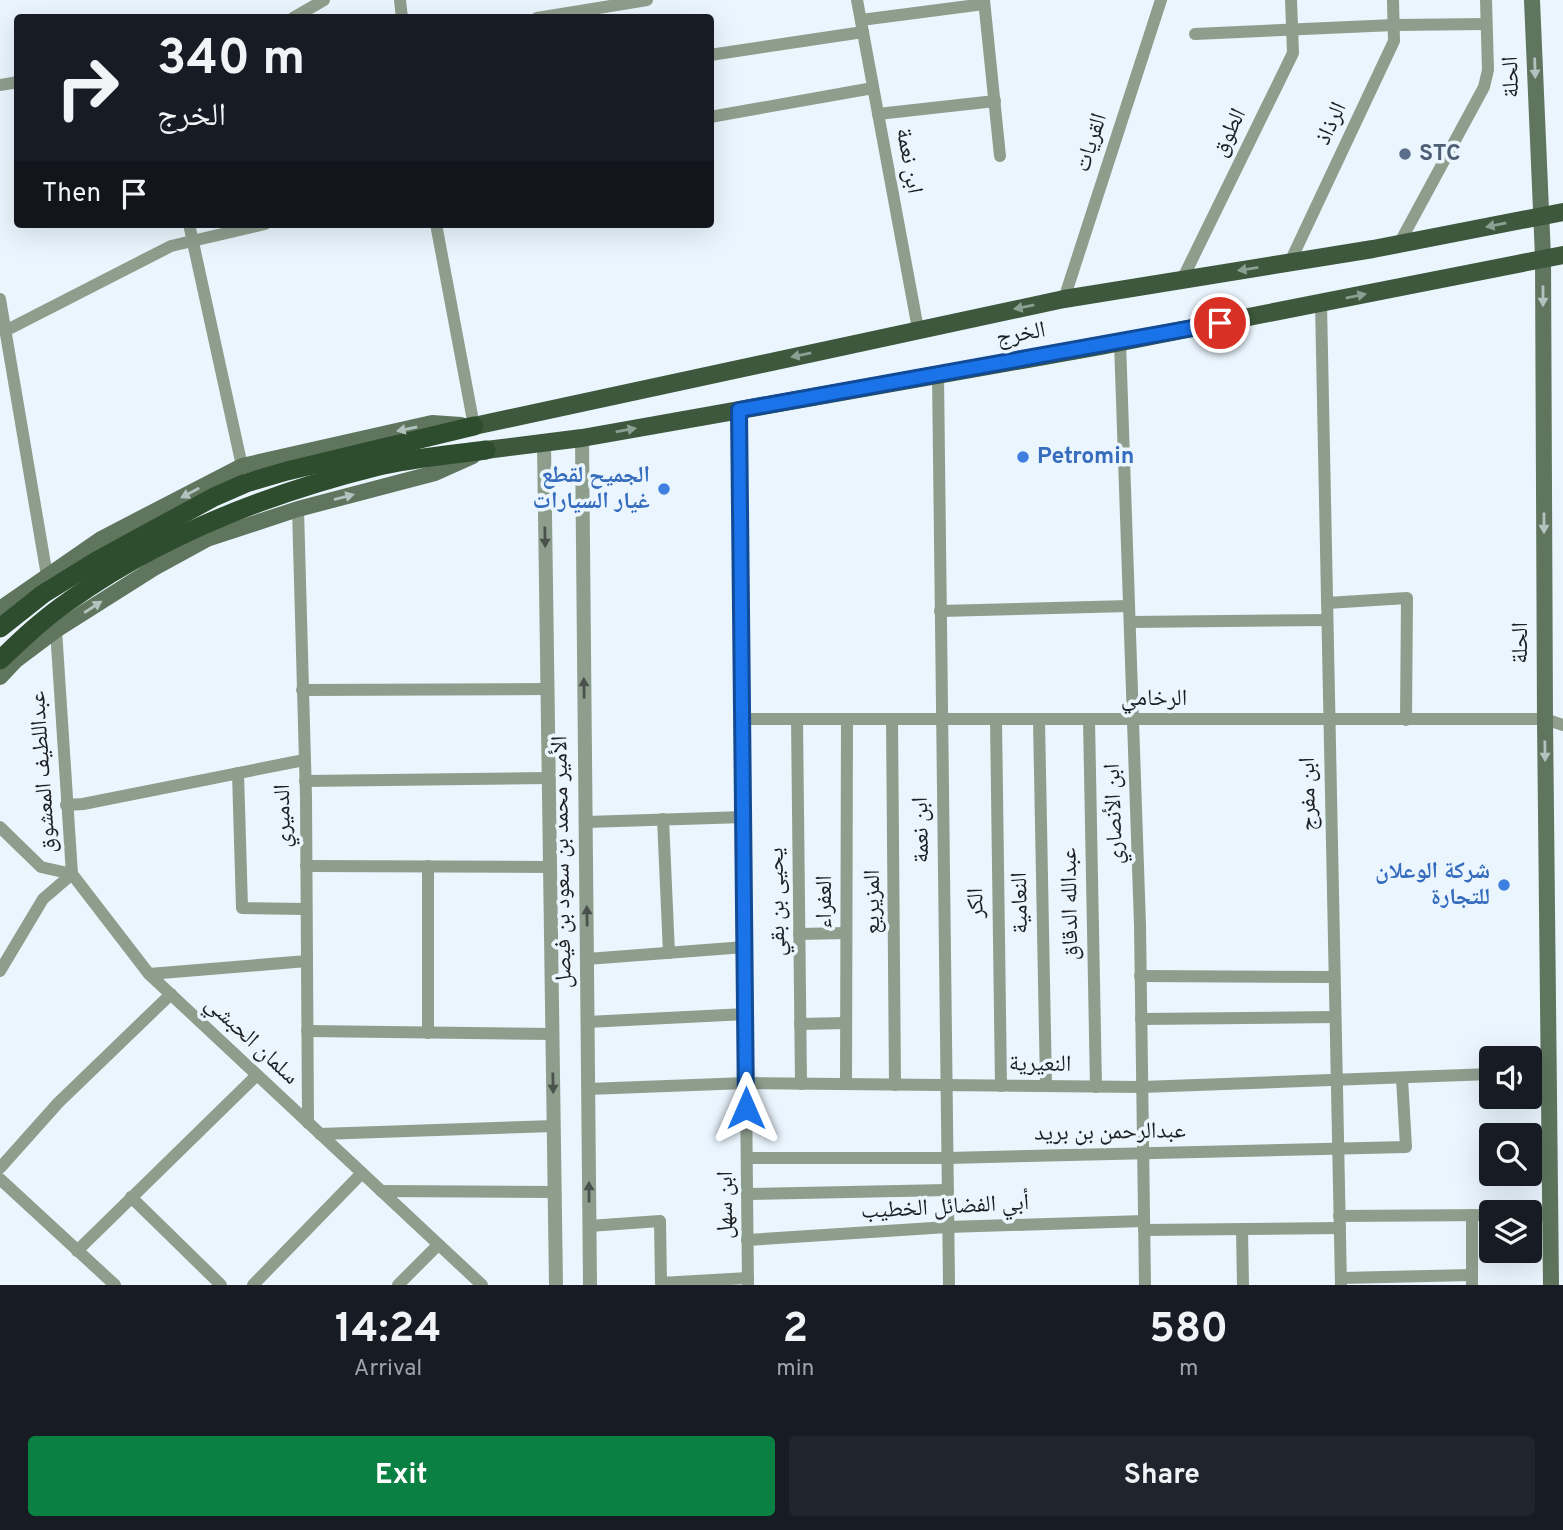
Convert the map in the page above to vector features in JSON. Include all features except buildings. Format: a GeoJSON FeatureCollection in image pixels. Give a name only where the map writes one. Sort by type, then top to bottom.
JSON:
{"type":"FeatureCollection","features":[{"type":"Feature","properties":{"kind":"highway"},"geometry":{"type":"LineString","coordinates":[[0,660],[68,601],[141,555],[215,520],[287,492],[376,458],[474,426]]}},
{"type":"Feature","properties":{"kind":"highway"},"geometry":{"type":"LineString","coordinates":[[0,628],[43,594],[98,560],[214,497],[246,483],[287,471],[376,458],[486,450]]}},
{"type":"Feature","properties":{"kind":"main road","name":"الحلة"},"geometry":{"type":"LineString","coordinates":[[1532,0],[1543,257],[1551,1285]]}},
{"type":"Feature","properties":{"kind":"main road"},"geometry":{"type":"LineString","coordinates":[[0,609],[101,539],[242,466],[432,423],[474,426],[1064,299],[1399,244],[1563,212]]}},
{"type":"Feature","properties":{"kind":"main road","name":"الخرج"},"geometry":{"type":"LineString","coordinates":[[486,450],[582,438],[938,375],[1563,255]]}},
{"type":"Feature","properties":{"kind":"main road"},"geometry":{"type":"LineString","coordinates":[[0,677],[16,660],[56,630],[154,568],[207,539],[298,509],[435,473],[486,450]]}},
{"type":"Feature","properties":{"kind":"street"},"geometry":{"type":"LineString","coordinates":[[561,14],[647,0]]}},
{"type":"Feature","properties":{"kind":"street","name":"ابن نعمة"},"geometry":{"type":"LineString","coordinates":[[857,0],[918,329]]}},
{"type":"Feature","properties":{"kind":"street","name":"القريات"},"geometry":{"type":"LineString","coordinates":[[1064,299],[1160,0]]}},
{"type":"Feature","properties":{"kind":"street","name":"الطوق"},"geometry":{"type":"LineString","coordinates":[[1182,280],[1293,53],[1291,0]]}},
{"type":"Feature","properties":{"kind":"street","name":"الرذاذ"},"geometry":{"type":"LineString","coordinates":[[1290,262],[1394,41],[1393,0]]}},
{"type":"Feature","properties":{"kind":"street"},"geometry":{"type":"LineString","coordinates":[[1399,244],[1479,100],[1488,70],[1486,0]]}},
{"type":"Feature","properties":{"kind":"street"},"geometry":{"type":"LineString","coordinates":[[300,14],[320,2]]}},
{"type":"Feature","properties":{"kind":"street"},"geometry":{"type":"LineString","coordinates":[[714,54],[984,2],[1000,156]]}},
{"type":"Feature","properties":{"kind":"street"},"geometry":{"type":"LineString","coordinates":[[1195,34],[1394,25],[1486,24]]}},
{"type":"Feature","properties":{"kind":"street"},"geometry":{"type":"LineString","coordinates":[[714,116],[873,88]]}},
{"type":"Feature","properties":{"kind":"street"},"geometry":{"type":"LineString","coordinates":[[878,114],[996,100]]}},
{"type":"Feature","properties":{"kind":"street"},"geometry":{"type":"LineString","coordinates":[[190,228],[242,466]]}},
{"type":"Feature","properties":{"kind":"street"},"geometry":{"type":"LineString","coordinates":[[5,331],[171,246],[248,228]]}},
{"type":"Feature","properties":{"kind":"street"},"geometry":{"type":"LineString","coordinates":[[437,228],[474,426]]}},
{"type":"Feature","properties":{"kind":"street"},"geometry":{"type":"LineString","coordinates":[[0,299],[47,576]]}},
{"type":"Feature","properties":{"kind":"street","name":"ابن مفرج"},"geometry":{"type":"LineString","coordinates":[[1321,303],[1341,1282]]}},
{"type":"Feature","properties":{"kind":"street","name":"ابن الأنصاري"},"geometry":{"type":"LineString","coordinates":[[1120,342],[1140,976],[1145,1285]]}},
{"type":"Feature","properties":{"kind":"street","name":"ابن نعمة"},"geometry":{"type":"LineString","coordinates":[[938,375],[948,1285]]}},
{"type":"Feature","properties":{"kind":"street","name":"ابن سهل"},"geometry":{"type":"LineString","coordinates":[[739,410],[748,1282]]}},
{"type":"Feature","properties":{"kind":"street","name":"الأمير محمد بن سعود بن فيصل"},"geometry":{"type":"LineString","coordinates":[[582,438],[590,1285]]}},
{"type":"Feature","properties":{"kind":"street","name":"الأمير محمد بن سعود بن فيصل"},"geometry":{"type":"LineString","coordinates":[[544,444],[556,1285]]}},
{"type":"Feature","properties":{"kind":"street","name":"الدميري"},"geometry":{"type":"LineString","coordinates":[[298,509],[305,780],[308,1122]]}},
{"type":"Feature","properties":{"kind":"street"},"geometry":{"type":"LineString","coordinates":[[1326,603],[1407,598],[1406,720]]}},
{"type":"Feature","properties":{"kind":"street"},"geometry":{"type":"LineString","coordinates":[[940,611],[1129,606]]}},
{"type":"Feature","properties":{"kind":"street"},"geometry":{"type":"LineString","coordinates":[[1130,622],[1327,620]]}},
{"type":"Feature","properties":{"kind":"street","name":"عبداللطيف المعشوق"},"geometry":{"type":"LineString","coordinates":[[0,971],[43,900],[72,874],[65,805],[56,630]]}},
{"type":"Feature","properties":{"kind":"street"},"geometry":{"type":"LineString","coordinates":[[302,690],[548,689]]}},
{"type":"Feature","properties":{"kind":"street","name":"الرخامي"},"geometry":{"type":"LineString","coordinates":[[744,719],[1545,719],[1563,724]]}},
{"type":"Feature","properties":{"kind":"street","name":"يحيى بن بقي"},"geometry":{"type":"LineString","coordinates":[[797,719],[801,1084]]}},
{"type":"Feature","properties":{"kind":"street","name":"العفراء"},"geometry":{"type":"LineString","coordinates":[[846,1084],[847,719]]}},
{"type":"Feature","properties":{"kind":"street","name":"المزيريع"},"geometry":{"type":"LineString","coordinates":[[892,719],[895,1085]]}},
{"type":"Feature","properties":{"kind":"street","name":"الكر"},"geometry":{"type":"LineString","coordinates":[[996,719],[1001,1086]]}},
{"type":"Feature","properties":{"kind":"street","name":"النعامية"},"geometry":{"type":"LineString","coordinates":[[1039,720],[1046,1086]]}},
{"type":"Feature","properties":{"kind":"street","name":"عبدالله الدقاق"},"geometry":{"type":"LineString","coordinates":[[1089,720],[1096,1087]]}},
{"type":"Feature","properties":{"kind":"street"},"geometry":{"type":"LineString","coordinates":[[65,805],[83,804],[304,760]]}},
{"type":"Feature","properties":{"kind":"street"},"geometry":{"type":"LineString","coordinates":[[238,773],[242,908],[306,909]]}},
{"type":"Feature","properties":{"kind":"street"},"geometry":{"type":"LineString","coordinates":[[305,780],[549,778]]}},
{"type":"Feature","properties":{"kind":"street"},"geometry":{"type":"LineString","coordinates":[[586,822],[744,817]]}},
{"type":"Feature","properties":{"kind":"street"},"geometry":{"type":"LineString","coordinates":[[663,819],[668,953]]}},
{"type":"Feature","properties":{"kind":"street"},"geometry":{"type":"LineString","coordinates":[[0,827],[41,867],[72,874]]}},
{"type":"Feature","properties":{"kind":"street"},"geometry":{"type":"LineString","coordinates":[[306,866],[550,867]]}},
{"type":"Feature","properties":{"kind":"street"},"geometry":{"type":"LineString","coordinates":[[428,866],[428,1033]]}},
{"type":"Feature","properties":{"kind":"street","name":"سلمان الحبشي"},"geometry":{"type":"LineString","coordinates":[[72,874],[149,974],[482,1285]]}},
{"type":"Feature","properties":{"kind":"street"},"geometry":{"type":"LineString","coordinates":[[799,933],[846,933]]}},
{"type":"Feature","properties":{"kind":"street"},"geometry":{"type":"LineString","coordinates":[[587,959],[746,947]]}},
{"type":"Feature","properties":{"kind":"street"},"geometry":{"type":"LineString","coordinates":[[149,974],[307,961]]}},
{"type":"Feature","properties":{"kind":"street"},"geometry":{"type":"LineString","coordinates":[[1140,976],[1334,977]]}},
{"type":"Feature","properties":{"kind":"street"},"geometry":{"type":"LineString","coordinates":[[0,1168],[58,1103],[171,994]]}},
{"type":"Feature","properties":{"kind":"street"},"geometry":{"type":"LineString","coordinates":[[587,1023],[746,1014]]}},
{"type":"Feature","properties":{"kind":"street"},"geometry":{"type":"LineString","coordinates":[[1141,1018],[1335,1017]]}},
{"type":"Feature","properties":{"kind":"street"},"geometry":{"type":"LineString","coordinates":[[800,1024],[846,1023]]}},
{"type":"Feature","properties":{"kind":"street"},"geometry":{"type":"LineString","coordinates":[[307,1031],[553,1034]]}},
{"type":"Feature","properties":{"kind":"street"},"geometry":{"type":"LineString","coordinates":[[1542,1072],[1549,1072]]}},
{"type":"Feature","properties":{"kind":"street"},"geometry":{"type":"LineString","coordinates":[[77,1251],[257,1075]]}},
{"type":"Feature","properties":{"kind":"street","name":"النعيرية"},"geometry":{"type":"LineString","coordinates":[[588,1089],[746,1083],[1142,1087],[1479,1075]]}},
{"type":"Feature","properties":{"kind":"street","name":"عبدالرحمن بن بريد"},"geometry":{"type":"LineString","coordinates":[[747,1158],[948,1158],[1406,1147],[1402,1078]]}},
{"type":"Feature","properties":{"kind":"street"},"geometry":{"type":"LineString","coordinates":[[320,1134],[554,1126]]}},
{"type":"Feature","properties":{"kind":"street"},"geometry":{"type":"LineString","coordinates":[[253,1285],[362,1173]]}},
{"type":"Feature","properties":{"kind":"street"},"geometry":{"type":"LineString","coordinates":[[0,1179],[115,1285]]}},
{"type":"Feature","properties":{"kind":"street"},"geometry":{"type":"LineString","coordinates":[[747,1194],[948,1190]]}},
{"type":"Feature","properties":{"kind":"street"},"geometry":{"type":"LineString","coordinates":[[381,1192],[555,1192]]}},
{"type":"Feature","properties":{"kind":"street"},"geometry":{"type":"LineString","coordinates":[[131,1198],[221,1285]]}},
{"type":"Feature","properties":{"kind":"street"},"geometry":{"type":"LineString","coordinates":[[1341,1282],[1472,1280],[1472,1215]]}},
{"type":"Feature","properties":{"kind":"street","name":"أبي الفضائل الخطيب"},"geometry":{"type":"LineString","coordinates":[[747,1240],[948,1227],[1144,1225],[1242,1229],[1479,1215]]}},
{"type":"Feature","properties":{"kind":"street"},"geometry":{"type":"LineString","coordinates":[[1542,1215],[1550,1215]]}},
{"type":"Feature","properties":{"kind":"street"},"geometry":{"type":"LineString","coordinates":[[589,1226],[660,1221],[661,1284],[748,1282]]}},
{"type":"Feature","properties":{"kind":"street"},"geometry":{"type":"LineString","coordinates":[[1242,1229],[1243,1285]]}},
{"type":"Feature","properties":{"kind":"street"},"geometry":{"type":"LineString","coordinates":[[398,1285],[438,1245]]}},
{"type":"Feature","properties":{"kind":"place","name":"STC"},"geometry":{"type":"Point","coordinates":[1405,154]}},
{"type":"Feature","properties":{"kind":"place","name":"Petromin"},"geometry":{"type":"Point","coordinates":[1023,457]}},
{"type":"Feature","properties":{"kind":"place","name":"الجميح لقطع غيار السيارات"},"geometry":{"type":"Point","coordinates":[664,489]}},
{"type":"Feature","properties":{"kind":"place","name":"شركة الوعلان للتجارة"},"geometry":{"type":"Point","coordinates":[1504,885]}},
{"type":"Feature","properties":{"kind":"route"},"geometry":{"type":"LineString","coordinates":[[746,1108],[739,410],[1220,323]]}}]}
